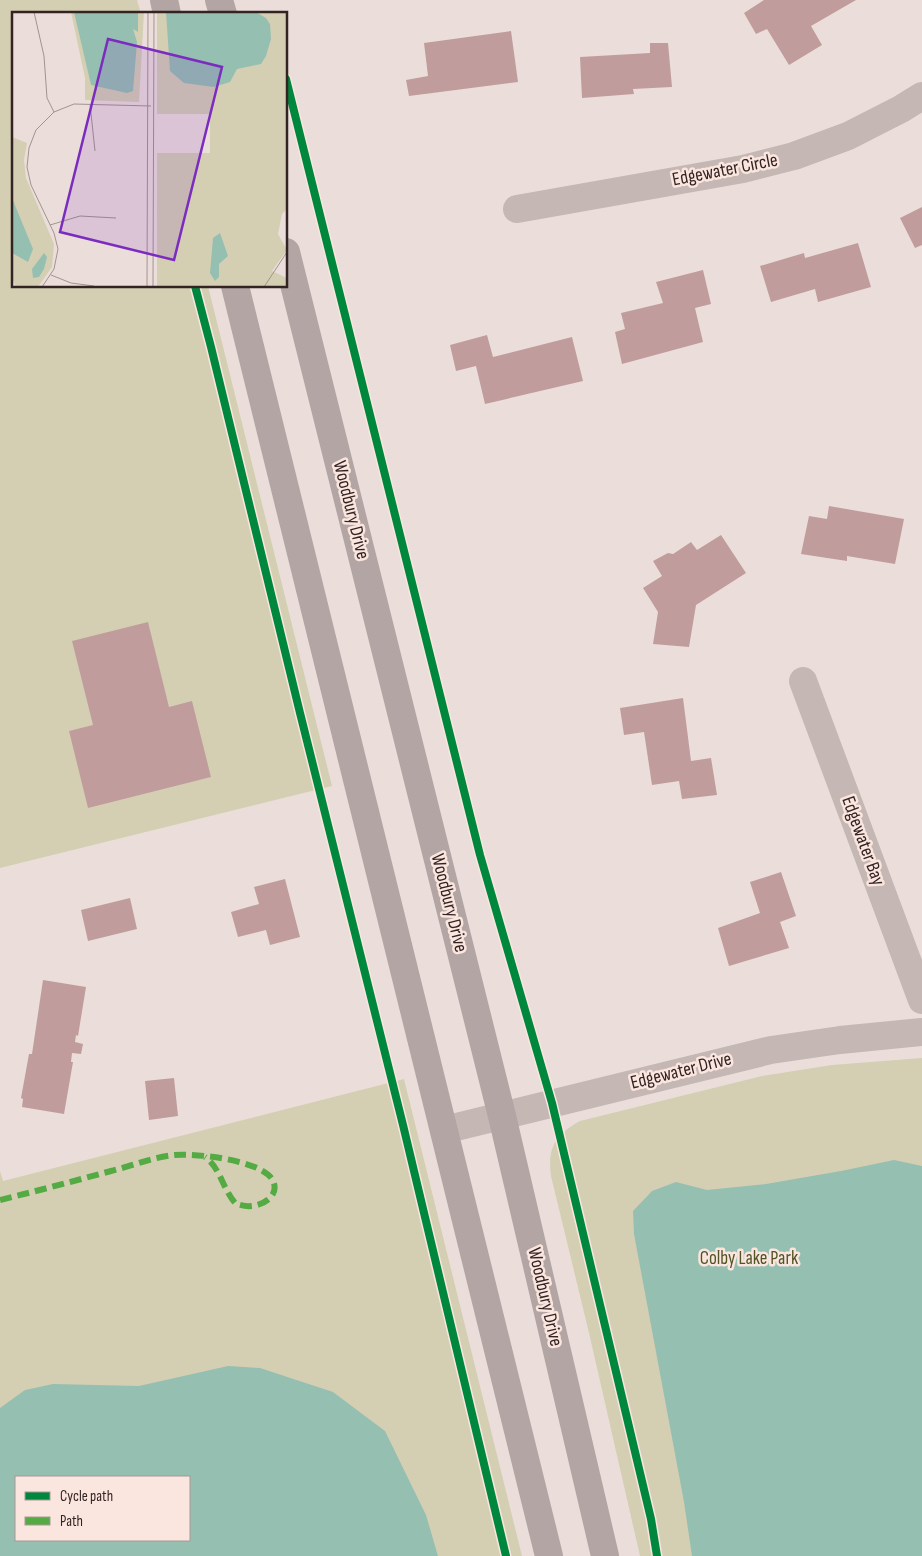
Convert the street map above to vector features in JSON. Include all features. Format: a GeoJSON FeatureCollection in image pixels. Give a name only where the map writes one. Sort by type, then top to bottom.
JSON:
{"type":"FeatureCollection","features":[{"type":"Feature","properties":{"kind":"main road","name":"Woodbury Drive"},"geometry":{"type":"LineString","coordinates":[[288,260],[502,1116],[605,1556]]}},
{"type":"Feature","properties":{"kind":"main road"},"geometry":{"type":"LineString","coordinates":[[235,288],[549,1556]]}},
{"type":"Feature","properties":{"kind":"street","name":"Edgewater Circle"},"geometry":{"type":"LineString","coordinates":[[517,209],[743,169],[794,156],[848,136],[922,96]]}},
{"type":"Feature","properties":{"kind":"street","name":"Edgewater Bay"},"geometry":{"type":"LineString","coordinates":[[803,681],[922,1000]]}},
{"type":"Feature","properties":{"kind":"street","name":"Edgewater Drive"},"geometry":{"type":"LineString","coordinates":[[444,1130],[771,1050],[840,1040],[922,1032]]}},
{"type":"Feature","properties":{"kind":"green space"},"geometry":{"type":"Polygon","coordinates":[[[0,0],[137,0],[140,12],[12,12],[12,288],[208,288],[332,786],[0,868],[0,0]]]}},
{"type":"Feature","properties":{"kind":"green space","name":"Colby Lake Park"},"geometry":{"type":"Polygon","coordinates":[[[922,1058],[922,1556],[640,1556],[551,1176],[550,1157],[555,1143],[559,1136],[580,1121],[762,1076],[832,1065],[922,1058]]]}},
{"type":"Feature","properties":{"kind":"green space"},"geometry":{"type":"Polygon","coordinates":[[[404,1079],[522,1556],[0,1556],[0,1171],[3,1181],[404,1079]]]}},
{"type":"Feature","properties":{"kind":"shaded area","name":"Colby Lake Park"},"geometry":{"type":"Polygon","coordinates":[[[894,1160],[922,1166],[922,1556],[692,1556],[684,1502],[634,1234],[633,1211],[652,1191],[676,1182],[707,1190],[766,1184],[894,1160]]]}},
{"type":"Feature","properties":{"kind":"shaded area"},"geometry":{"type":"Polygon","coordinates":[[[228,1366],[260,1368],[333,1392],[385,1431],[426,1515],[438,1556],[0,1556],[0,1408],[25,1390],[53,1384],[139,1386],[228,1366]]]}},
{"type":"Feature","properties":{"kind":"building"},"geometry":{"type":"Polygon","coordinates":[[[764,0],[856,0],[811,26],[822,45],[789,65],[767,29],[756,34],[744,13],[764,0]]]}},
{"type":"Feature","properties":{"kind":"building"},"geometry":{"type":"Polygon","coordinates":[[[511,31],[518,82],[409,96],[406,80],[428,76],[424,43],[511,31]]]}},
{"type":"Feature","properties":{"kind":"building"},"geometry":{"type":"Polygon","coordinates":[[[650,43],[668,43],[672,87],[633,89],[634,94],[582,98],[580,57],[650,53],[650,43]]]}},
{"type":"Feature","properties":{"kind":"building"},"geometry":{"type":"Polygon","coordinates":[[[922,207],[922,245],[915,248],[900,218],[922,207]]]}},
{"type":"Feature","properties":{"kind":"building"},"geometry":{"type":"Polygon","coordinates":[[[858,243],[871,287],[818,302],[815,289],[771,302],[760,266],[804,253],[805,258],[858,243]]]}},
{"type":"Feature","properties":{"kind":"building"},"geometry":{"type":"Polygon","coordinates":[[[703,270],[711,304],[695,308],[703,342],[622,364],[615,332],[625,329],[621,313],[663,303],[656,282],[703,270]]]}},
{"type":"Feature","properties":{"kind":"building"},"geometry":{"type":"Polygon","coordinates":[[[487,335],[493,357],[572,337],[583,381],[485,404],[476,366],[456,371],[450,345],[487,335]]]}},
{"type":"Feature","properties":{"kind":"building"},"geometry":{"type":"Polygon","coordinates":[[[829,506],[904,519],[895,564],[847,556],[847,561],[801,554],[809,516],[827,519],[829,506]]]}},
{"type":"Feature","properties":{"kind":"building"},"geometry":{"type":"Polygon","coordinates":[[[721,535],[746,573],[696,605],[689,647],[653,644],[658,612],[643,588],[662,576],[653,561],[668,553],[673,554],[691,542],[697,550],[721,535]]]}},
{"type":"Feature","properties":{"kind":"building"},"geometry":{"type":"Polygon","coordinates":[[[148,622],[169,707],[192,701],[211,777],[88,808],[69,731],[93,725],[72,641],[148,622]]]}},
{"type":"Feature","properties":{"kind":"building"},"geometry":{"type":"Polygon","coordinates":[[[683,698],[691,761],[711,758],[717,795],[682,799],[679,781],[652,785],[644,732],[624,735],[620,708],[683,698]]]}},
{"type":"Feature","properties":{"kind":"building"},"geometry":{"type":"Polygon","coordinates":[[[781,872],[796,916],[780,922],[789,948],[729,966],[718,928],[760,913],[750,882],[781,872]]]}},
{"type":"Feature","properties":{"kind":"building"},"geometry":{"type":"Polygon","coordinates":[[[285,879],[300,937],[270,945],[266,930],[238,937],[231,912],[259,904],[254,887],[285,879]]]}},
{"type":"Feature","properties":{"kind":"building"},"geometry":{"type":"Polygon","coordinates":[[[130,898],[137,929],[88,941],[81,910],[130,898]]]}},
{"type":"Feature","properties":{"kind":"building"},"geometry":{"type":"Polygon","coordinates":[[[43,980],[86,987],[78,1036],[76,1035],[75,1042],[83,1044],[81,1054],[72,1053],[71,1062],[73,1062],[64,1114],[22,1107],[23,1099],[21,1098],[29,1054],[32,1054],[43,980]]]}},
{"type":"Feature","properties":{"kind":"building"},"geometry":{"type":"Polygon","coordinates":[[[174,1078],[178,1116],[149,1120],[145,1081],[174,1078]]]}},
{"type":"Feature","properties":{"kind":"marked path"},"geometry":{"type":"LineString","coordinates":[[0,1200],[174,1155],[196,1155],[226,1159],[255,1167],[265,1172],[272,1179],[274,1184],[273,1194],[266,1201],[256,1205],[236,1204],[218,1173],[205,1157]]}},
{"type":"Feature","properties":{"kind":"cycle path"},"geometry":{"type":"LineString","coordinates":[[288,87],[480,855],[552,1103],[651,1519],[657,1556]]}},
{"type":"Feature","properties":{"kind":"cycle path"},"geometry":{"type":"LineString","coordinates":[[196,288],[403,1125],[506,1556]]}}]}
